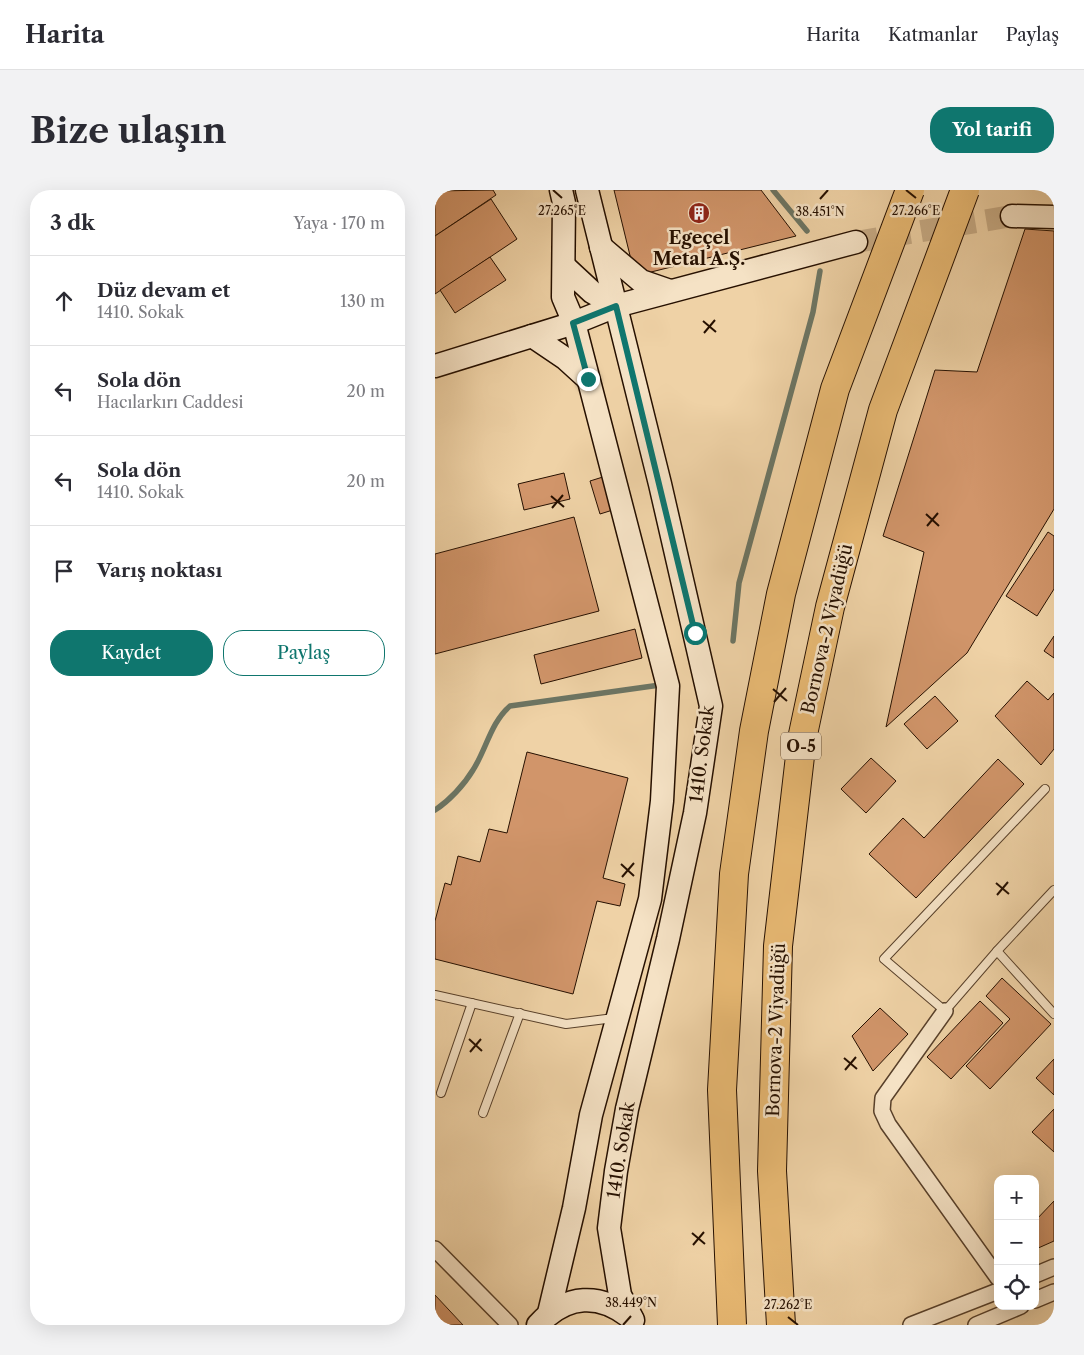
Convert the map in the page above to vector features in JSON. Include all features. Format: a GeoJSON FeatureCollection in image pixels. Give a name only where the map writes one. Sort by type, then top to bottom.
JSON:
{"type":"FeatureCollection","features":[{"type":"Feature","properties":{"kind":"highway"},"geometry":{"type":"LineString","coordinates":[[732,1325],[723,1090],[734,874],[754,731],[781,594],[835,389],[910,190]]}},
{"type":"Feature","properties":{"kind":"highway","name":"Bornova-2 Viyadüğü"},"geometry":{"type":"LineString","coordinates":[[781,1325],[772,1171],[778,946],[802,739],[829,607],[883,410],[965,190]]}},
{"type":"Feature","properties":{"kind":"street","name":"1410. Sokak"},"geometry":{"type":"LineString","coordinates":[[544,1319],[574,1208],[591,1115],[650,899],[662,800],[668,686],[573,323],[563,297],[564,203],[561,190]]}},
{"type":"Feature","properties":{"kind":"street","name":"1410. Sokak"},"geometry":{"type":"LineString","coordinates":[[587,190],[660,484],[711,706],[695,813],[668,938],[627,1109],[609,1228],[620,1295],[635,1322]]}},
{"type":"Feature","properties":{"kind":"street"},"geometry":{"type":"LineString","coordinates":[[1012,216],[1054,217]]}},
{"type":"Feature","properties":{"kind":"street"},"geometry":{"type":"LineString","coordinates":[[435,366],[573,323],[616,306],[857,242]]}},
{"type":"Feature","properties":{"kind":"street"},"geometry":{"type":"LineString","coordinates":[[601,247],[641,281],[670,291]]}},
{"type":"Feature","properties":{"kind":"street"},"geometry":{"type":"LineString","coordinates":[[564,266],[592,292],[616,306]]}},
{"type":"Feature","properties":{"kind":"street"},"geometry":{"type":"LineString","coordinates":[[532,336],[566,359],[588,379]]}},
{"type":"Feature","properties":{"kind":"street"},"geometry":{"type":"LineString","coordinates":[[945,1012],[891,1085],[883,1098],[882,1111],[888,1124],[994,1272]]}},
{"type":"Feature","properties":{"kind":"street"},"geometry":{"type":"LineString","coordinates":[[435,1249],[510,1325]]}},
{"type":"Feature","properties":{"kind":"street"},"geometry":{"type":"LineString","coordinates":[[1039,1273],[1054,1267]]}},
{"type":"Feature","properties":{"kind":"street"},"geometry":{"type":"LineString","coordinates":[[1039,1298],[1054,1292]]}},
{"type":"Feature","properties":{"kind":"street"},"geometry":{"type":"LineString","coordinates":[[911,1325],[994,1293]]}},
{"type":"Feature","properties":{"kind":"street"},"geometry":{"type":"LineString","coordinates":[[544,1319],[565,1304],[583,1300],[602,1301],[619,1308],[635,1322]]}},
{"type":"Feature","properties":{"kind":"street"},"geometry":{"type":"LineString","coordinates":[[976,1325],[1012,1310]]}},
{"type":"Feature","properties":{"kind":"lane"},"geometry":{"type":"LineString","coordinates":[[1045,789],[884,959],[945,1012],[997,950],[1054,890]]}},
{"type":"Feature","properties":{"kind":"lane"},"geometry":{"type":"LineString","coordinates":[[997,950],[1054,1014]]}},
{"type":"Feature","properties":{"kind":"lane"},"geometry":{"type":"LineString","coordinates":[[435,995],[566,1024],[618,1018]]}},
{"type":"Feature","properties":{"kind":"lane"},"geometry":{"type":"LineString","coordinates":[[441,1094],[472,1003]]}},
{"type":"Feature","properties":{"kind":"lane"},"geometry":{"type":"LineString","coordinates":[[483,1113],[520,1013]]}},
{"type":"Feature","properties":{"kind":"building"},"geometry":{"type":"Polygon","coordinates":[[[493,190],[496,195],[435,236],[435,191],[493,190]]]}},
{"type":"Feature","properties":{"kind":"building","name":"Egeçel Metal A.Ş."},"geometry":{"type":"Polygon","coordinates":[[[614,190],[761,190],[796,236],[635,276],[614,190]]]}},
{"type":"Feature","properties":{"kind":"building"},"geometry":{"type":"Polygon","coordinates":[[[491,199],[517,239],[435,294],[435,236],[491,199]]]}},
{"type":"Feature","properties":{"kind":"building"},"geometry":{"type":"Polygon","coordinates":[[[1025,229],[1054,231],[1054,509],[967,653],[886,727],[924,552],[883,536],[935,370],[977,372],[1025,229]]]}},
{"type":"Feature","properties":{"kind":"building"},"geometry":{"type":"Polygon","coordinates":[[[490,257],[506,280],[455,313],[440,290],[490,257]]]}},
{"type":"Feature","properties":{"kind":"building"},"geometry":{"type":"Polygon","coordinates":[[[564,473],[570,499],[524,510],[518,484],[564,473]]]}},
{"type":"Feature","properties":{"kind":"building"},"geometry":{"type":"Polygon","coordinates":[[[606,476],[616,509],[600,514],[590,481],[606,476]]]}},
{"type":"Feature","properties":{"kind":"building"},"geometry":{"type":"Polygon","coordinates":[[[574,517],[599,611],[435,654],[435,554],[574,517]]]}},
{"type":"Feature","properties":{"kind":"building"},"geometry":{"type":"Polygon","coordinates":[[[1048,532],[1054,536],[1054,589],[1037,616],[1006,596],[1048,532]]]}},
{"type":"Feature","properties":{"kind":"building"},"geometry":{"type":"Polygon","coordinates":[[[635,629],[642,658],[541,684],[534,655],[635,629]]]}},
{"type":"Feature","properties":{"kind":"building"},"geometry":{"type":"Polygon","coordinates":[[[1054,636],[1054,658],[1044,651],[1054,636]]]}},
{"type":"Feature","properties":{"kind":"building"},"geometry":{"type":"Polygon","coordinates":[[[1027,681],[1048,700],[1054,693],[1054,749],[1041,765],[995,716],[1027,681]]]}},
{"type":"Feature","properties":{"kind":"building"},"geometry":{"type":"Polygon","coordinates":[[[935,696],[958,721],[927,749],[904,724],[935,696]]]}},
{"type":"Feature","properties":{"kind":"building"},"geometry":{"type":"Polygon","coordinates":[[[527,752],[628,778],[603,878],[625,884],[620,906],[597,901],[573,994],[435,959],[435,921],[445,883],[451,885],[458,856],[480,862],[489,829],[507,833],[527,752]]]}},
{"type":"Feature","properties":{"kind":"building"},"geometry":{"type":"Polygon","coordinates":[[[871,758],[896,781],[866,813],[841,789],[871,758]]]}},
{"type":"Feature","properties":{"kind":"building"},"geometry":{"type":"Polygon","coordinates":[[[998,759],[1024,784],[916,898],[869,854],[903,818],[924,838],[998,759]]]}},
{"type":"Feature","properties":{"kind":"building"},"geometry":{"type":"Polygon","coordinates":[[[1002,978],[1051,1024],[990,1089],[966,1066],[1010,1019],[986,996],[1002,978]]]}},
{"type":"Feature","properties":{"kind":"building"},"geometry":{"type":"Polygon","coordinates":[[[980,1001],[1003,1023],[951,1079],[927,1057],[980,1001]]]}},
{"type":"Feature","properties":{"kind":"building"},"geometry":{"type":"Polygon","coordinates":[[[880,1008],[908,1034],[873,1071],[852,1036],[880,1008]]]}},
{"type":"Feature","properties":{"kind":"building"},"geometry":{"type":"Polygon","coordinates":[[[1054,1059],[1054,1095],[1036,1078],[1054,1059]]]}},
{"type":"Feature","properties":{"kind":"building"},"geometry":{"type":"Polygon","coordinates":[[[1054,1109],[1054,1152],[1032,1132],[1054,1109]]]}},
{"type":"Feature","properties":{"kind":"building"},"geometry":{"type":"Polygon","coordinates":[[[1054,1201],[1054,1241],[1039,1248],[1039,1220],[1039,1217],[1054,1201]]]}},
{"type":"Feature","properties":{"kind":"building"},"geometry":{"type":"Polygon","coordinates":[[[435,1295],[463,1325],[435,1325],[435,1295]]]}},
{"type":"Feature","properties":{"kind":"waterway"},"geometry":{"type":"LineString","coordinates":[[773,190],[807,231]]}},
{"type":"Feature","properties":{"kind":"waterway"},"geometry":{"type":"LineString","coordinates":[[733,641],[739,583],[813,312],[820,271]]}},
{"type":"Feature","properties":{"kind":"waterway"},"geometry":{"type":"LineString","coordinates":[[435,810],[451,797],[469,776],[478,762],[498,720],[510,706],[660,685]]}},
{"type":"Feature","properties":{"kind":"tunnel"},"geometry":{"type":"LineString","coordinates":[[856,242],[1012,216]]}},
{"type":"Feature","properties":{"kind":"place","name":"Egeçel Metal A.Ş."},"geometry":{"type":"Point","coordinates":[699,213]}},
{"type":"Feature","properties":{"kind":"route"},"geometry":{"type":"LineString","coordinates":[[588,379],[573,323],[616,306],[695,633]]}}]}
